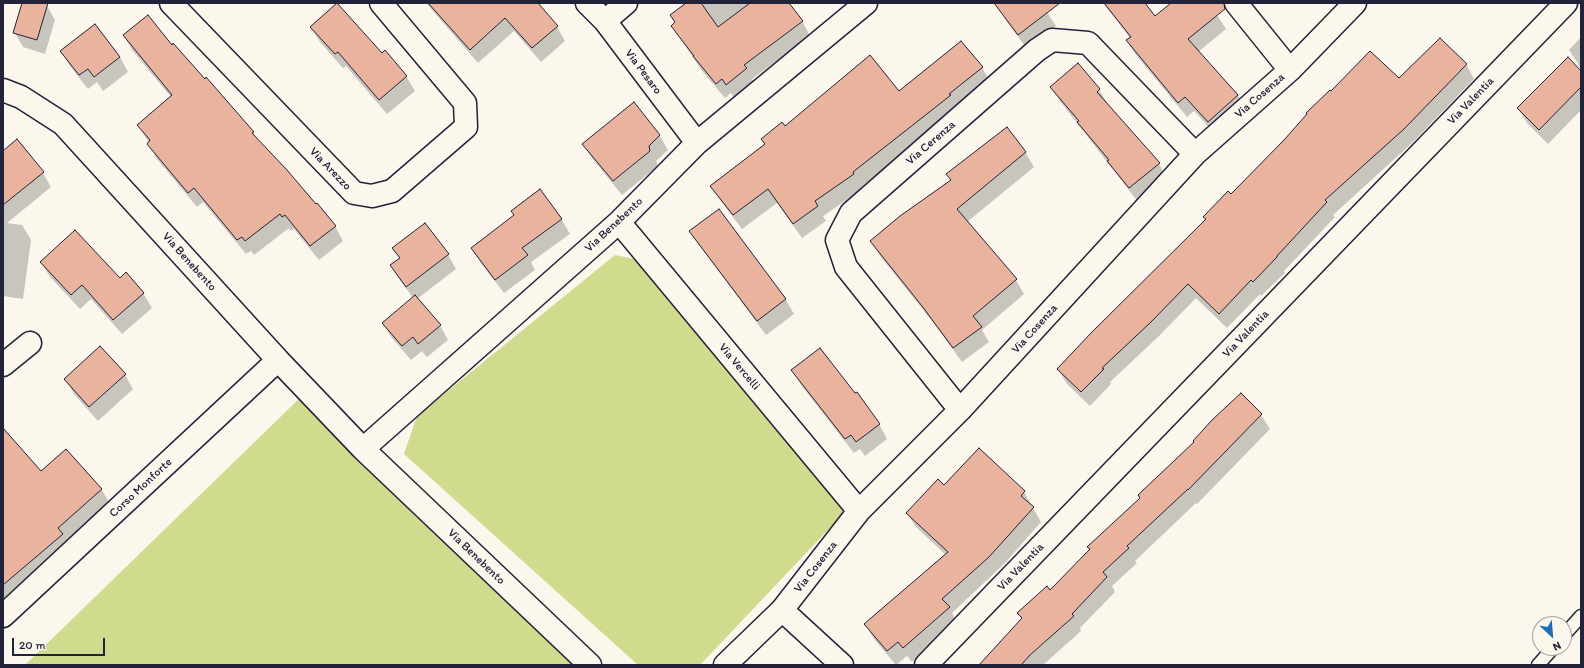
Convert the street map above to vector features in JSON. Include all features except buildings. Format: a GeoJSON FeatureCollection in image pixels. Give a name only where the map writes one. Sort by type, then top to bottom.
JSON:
{"type":"FeatureCollection","features":[{"type":"Feature","properties":{"kind":"street","name":"Via Arezzo"},"geometry":{"type":"LineString","coordinates":[[171,3],[354,193],[372,196],[392,192],[466,127],[465,103],[381,3]]}},
{"type":"Feature","properties":{"kind":"street","name":"Via Pesaro"},"geometry":{"type":"LineString","coordinates":[[587,3],[605,21],[697,143]]}},
{"type":"Feature","properties":{"kind":"street"},"geometry":{"type":"LineString","coordinates":[[605,21],[626,3]]}},
{"type":"Feature","properties":{"kind":"street","name":"Via Benebento"},"geometry":{"type":"LineString","coordinates":[[363,449],[619,222],[697,143],[866,3]]}},
{"type":"Feature","properties":{"kind":"street"},"geometry":{"type":"LineString","coordinates":[[1236,3],[1290,70]]}},
{"type":"Feature","properties":{"kind":"street","name":"Via Cosenza"},"geometry":{"type":"LineString","coordinates":[[725,665],[782,610],[859,511],[960,410],[1194,154],[1290,70],[1355,3]]}},
{"type":"Feature","properties":{"kind":"street","name":"Via Valentia"},"geometry":{"type":"LineString","coordinates":[[926,665],[1566,3]]}},
{"type":"Feature","properties":{"kind":"street","name":"Via Cerenza"},"geometry":{"type":"LineString","coordinates":[[960,410],[846,267],[837,240],[851,213],[1031,56],[1052,40],[1088,44],[1194,154]]}},
{"type":"Feature","properties":{"kind":"street","name":"Via Benebento"},"geometry":{"type":"LineString","coordinates":[[3,90],[21,96],[64,124],[278,360],[363,449],[590,665]]}},
{"type":"Feature","properties":{"kind":"street","name":"Via Vercelli"},"geometry":{"type":"LineString","coordinates":[[619,222],[859,511]]}},
{"type":"Feature","properties":{"kind":"street"},"geometry":{"type":"LineString","coordinates":[[3,365],[30,343]]}},
{"type":"Feature","properties":{"kind":"street","name":"Corso Monforte"},"geometry":{"type":"LineString","coordinates":[[3,616],[278,360]]}},
{"type":"Feature","properties":{"kind":"street"},"geometry":{"type":"LineString","coordinates":[[782,610],[842,665]]}},
{"type":"Feature","properties":{"kind":"lane"},"geometry":{"type":"LineString","coordinates":[[1572,627],[1581,616]]}},
{"type":"Feature","properties":{"kind":"lane"},"geometry":{"type":"LineString","coordinates":[[1538,665],[1546,656]]}},
{"type":"Feature","properties":{"kind":"green space"},"geometry":{"type":"Polygon","coordinates":[[[615,255],[635,259],[845,512],[700,665],[638,665],[404,454],[417,416],[615,255]]]}},
{"type":"Feature","properties":{"kind":"green space"},"geometry":{"type":"Polygon","coordinates":[[[304,394],[599,665],[25,665],[304,394]]]}}]}
